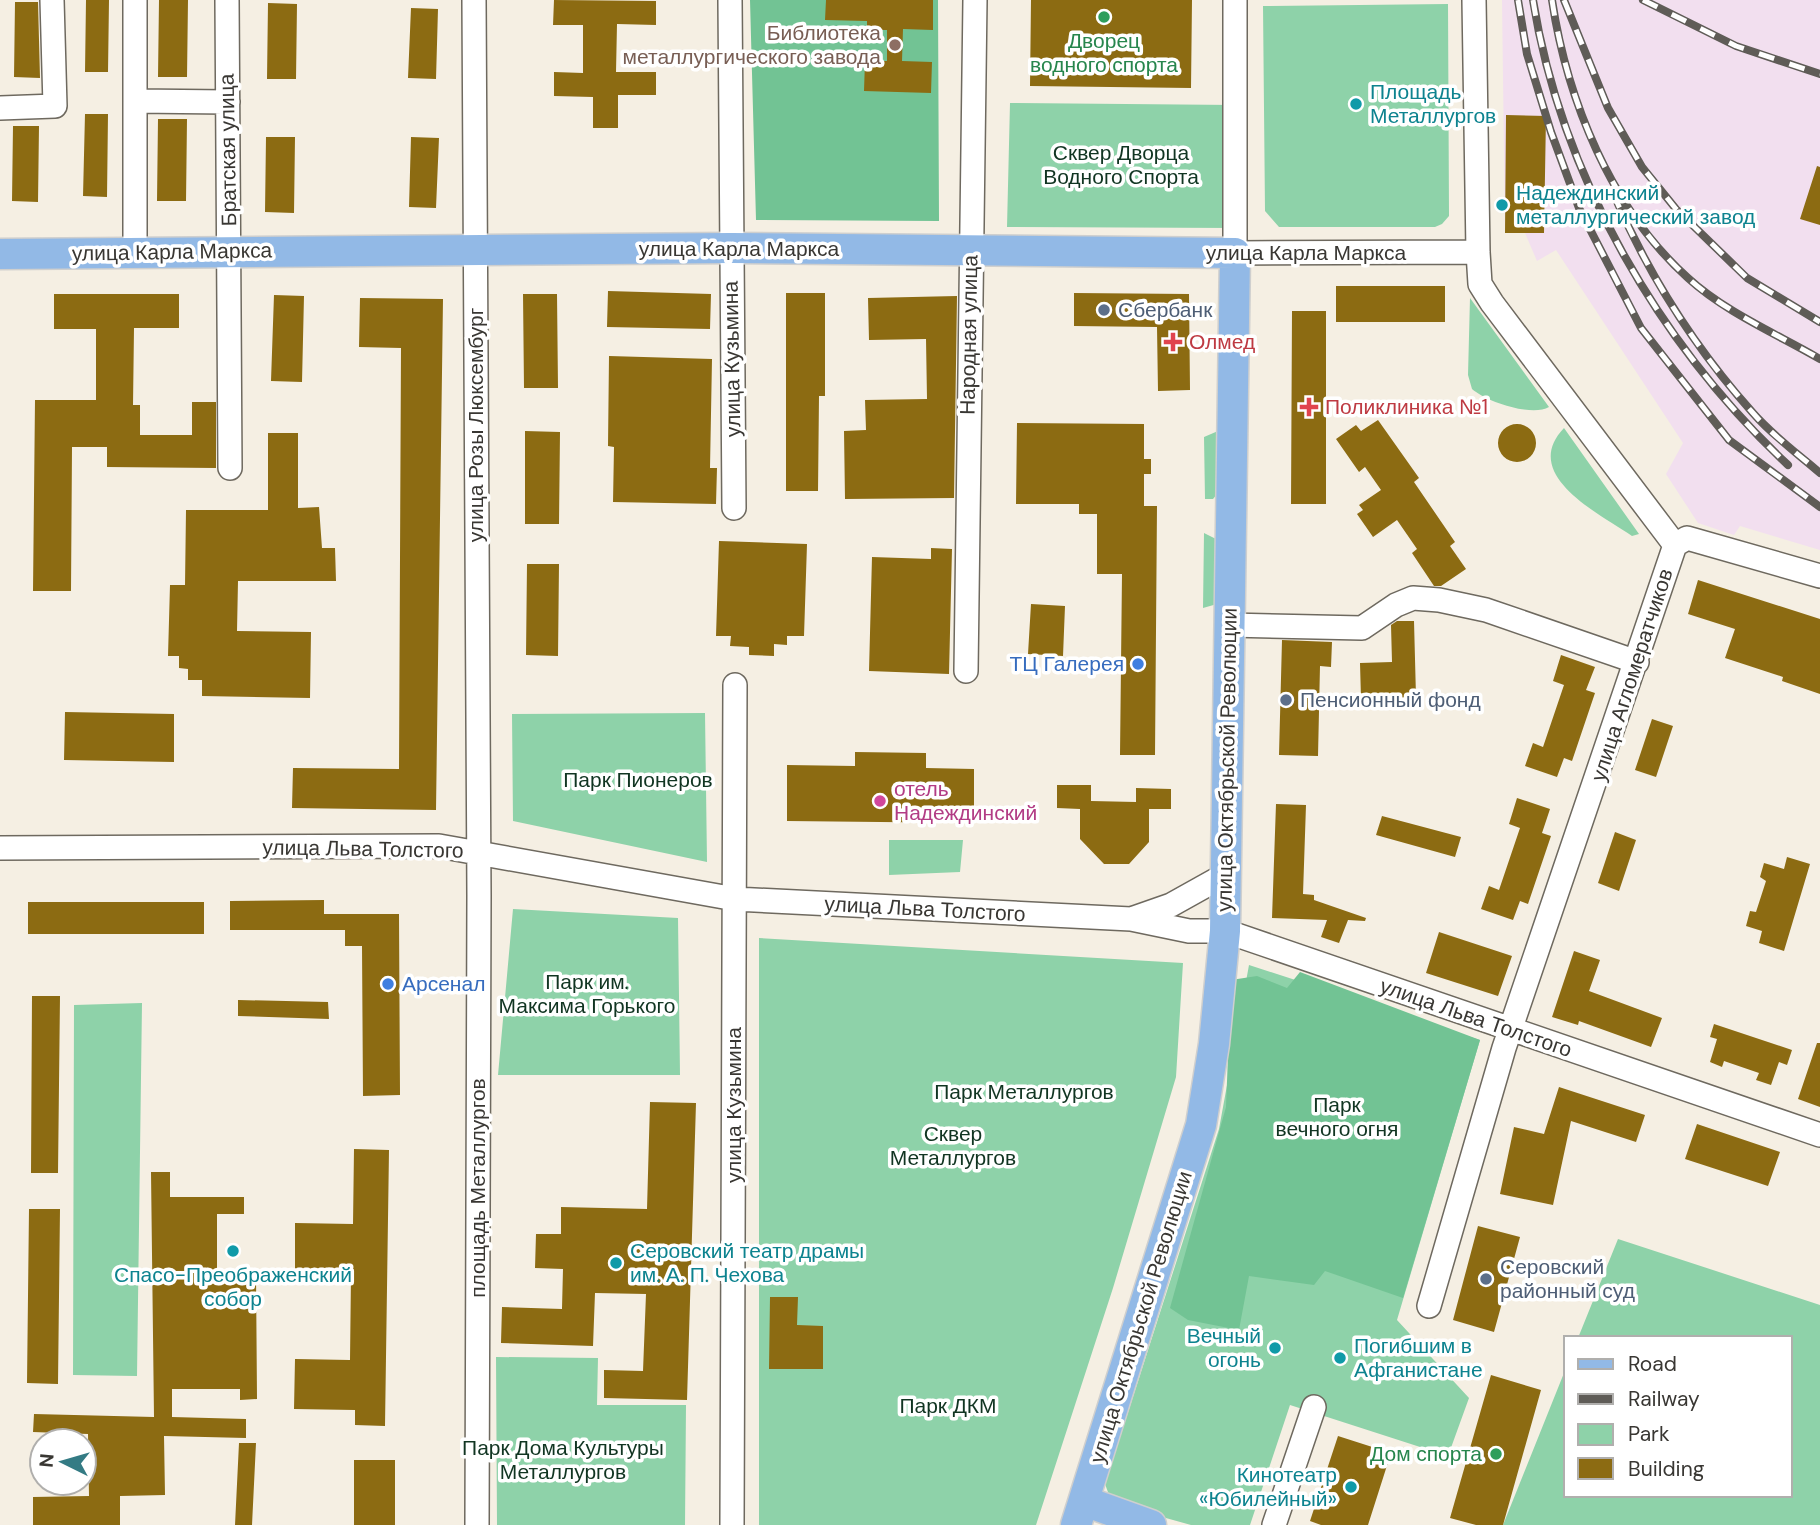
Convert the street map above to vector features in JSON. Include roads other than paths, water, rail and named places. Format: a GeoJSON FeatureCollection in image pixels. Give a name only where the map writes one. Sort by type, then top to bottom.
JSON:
{"type":"FeatureCollection","features":[{"type":"Feature","properties":{"kind":"main road","name":"улица Карла Маркса"},"geometry":{"type":"LineString","coordinates":[[0,254],[731,248],[1235,253]]}},
{"type":"Feature","properties":{"kind":"main road","name":"улица Октябрьской Революции"},"geometry":{"type":"LineString","coordinates":[[1080,1513],[1201,1125],[1214,1044],[1224,931],[1235,253]]}},
{"type":"Feature","properties":{"kind":"main road"},"geometry":{"type":"LineString","coordinates":[[1080,1513],[1151,1525]]}},
{"type":"Feature","properties":{"kind":"street"},"geometry":{"type":"LineString","coordinates":[[0,108],[55,106],[52,0]]}},
{"type":"Feature","properties":{"kind":"street"},"geometry":{"type":"LineString","coordinates":[[135,0],[135,253]]}},
{"type":"Feature","properties":{"kind":"street","name":"Братская улица"},"geometry":{"type":"LineString","coordinates":[[227,0],[230,468]]}},
{"type":"Feature","properties":{"kind":"street","name":"улица Розы Люксембург"},"geometry":{"type":"LineString","coordinates":[[474,0],[476,850]]}},
{"type":"Feature","properties":{"kind":"street","name":"улица Кузьмина"},"geometry":{"type":"LineString","coordinates":[[730,0],[734,508]]}},
{"type":"Feature","properties":{"kind":"street","name":"Народная улица"},"geometry":{"type":"LineString","coordinates":[[966,671],[975,0]]}},
{"type":"Feature","properties":{"kind":"street","name":"улица Октябрьской Революции"},"geometry":{"type":"LineString","coordinates":[[1235,0],[1235,253]]}},
{"type":"Feature","properties":{"kind":"street","name":"улица Агломератчиков"},"geometry":{"type":"LineString","coordinates":[[1429,1306],[1510,1030],[1675,545],[1480,284],[1474,0]]}},
{"type":"Feature","properties":{"kind":"street"},"geometry":{"type":"LineString","coordinates":[[135,102],[228,102]]}},
{"type":"Feature","properties":{"kind":"street","name":"улица Карла Маркса"},"geometry":{"type":"LineString","coordinates":[[1235,253],[1478,252]]}},
{"type":"Feature","properties":{"kind":"street"},"geometry":{"type":"LineString","coordinates":[[1675,545],[1687,538],[1820,576]]}},
{"type":"Feature","properties":{"kind":"street"},"geometry":{"type":"LineString","coordinates":[[1229,625],[1362,628],[1396,605],[1413,598],[1439,600],[1486,610],[1637,662]]}},
{"type":"Feature","properties":{"kind":"street","name":"улица Кузьмина"},"geometry":{"type":"LineString","coordinates":[[732,1525],[735,685]]}},
{"type":"Feature","properties":{"kind":"street","name":"улица Льва Толстого"},"geometry":{"type":"LineString","coordinates":[[0,848],[439,846],[476,850],[734,898],[1131,919],[1189,931],[1224,931],[1820,1135]]}},
{"type":"Feature","properties":{"kind":"street","name":"площадь Металлургов"},"geometry":{"type":"LineString","coordinates":[[476,850],[479,1090],[477,1525]]}},
{"type":"Feature","properties":{"kind":"street"},"geometry":{"type":"LineString","coordinates":[[1131,919],[1171,905],[1223,876]]}},
{"type":"Feature","properties":{"kind":"street"},"geometry":{"type":"LineString","coordinates":[[1275,1525],[1314,1407]]}},
{"type":"Feature","properties":{"kind":"railway"},"geometry":{"type":"LineString","coordinates":[[1518,0],[1527,54],[1551,132],[1579,208],[1641,328],[1729,440],[1820,507]]}},
{"type":"Feature","properties":{"kind":"railway"},"geometry":{"type":"LineString","coordinates":[[1533,0],[1547,65],[1567,129],[1592,192],[1623,253],[1658,311],[1698,366],[1741,417],[1788,465]]}},
{"type":"Feature","properties":{"kind":"railway"},"geometry":{"type":"LineString","coordinates":[[1552,0],[1559,38],[1581,114],[1615,186],[1636,220],[1661,250],[1703,290],[1735,312],[1820,359]]}},
{"type":"Feature","properties":{"kind":"railway"},"geometry":{"type":"LineString","coordinates":[[1564,0],[1608,108],[1642,167],[1676,209],[1747,278],[1820,322]]}},
{"type":"Feature","properties":{"kind":"railway"},"geometry":{"type":"LineString","coordinates":[[1643,0],[1736,46],[1820,74]]}},
{"type":"Feature","properties":{"kind":"railway"},"geometry":{"type":"LineString","coordinates":[[1613,193],[1657,281],[1711,362],[1760,421],[1820,473]]}},
{"type":"Feature","properties":{"kind":"place","name":"Дворец водного спорта"},"geometry":{"type":"Point","coordinates":[1104,17]}},
{"type":"Feature","properties":{"kind":"place","name":"Библиотека металлургического завода"},"geometry":{"type":"Point","coordinates":[895,45]}},
{"type":"Feature","properties":{"kind":"place","name":"Площадь Металлургов"},"geometry":{"type":"Point","coordinates":[1356,104]}},
{"type":"Feature","properties":{"kind":"place","name":"Надеждинский металлургический завод"},"geometry":{"type":"Point","coordinates":[1502,205]}},
{"type":"Feature","properties":{"kind":"place","name":"Сбербанк"},"geometry":{"type":"Point","coordinates":[1104,310]}},
{"type":"Feature","properties":{"kind":"place","name":"Олмед"},"geometry":{"type":"Point","coordinates":[1173,342]}},
{"type":"Feature","properties":{"kind":"place","name":"Поликлиника №1"},"geometry":{"type":"Point","coordinates":[1309,407]}},
{"type":"Feature","properties":{"kind":"place","name":"ТЦ Галерея"},"geometry":{"type":"Point","coordinates":[1138,664]}},
{"type":"Feature","properties":{"kind":"place","name":"Пенсионный фонд"},"geometry":{"type":"Point","coordinates":[1286,700]}},
{"type":"Feature","properties":{"kind":"place","name":"отель Надеждинский"},"geometry":{"type":"Point","coordinates":[880,801]}},
{"type":"Feature","properties":{"kind":"place","name":"Арсенал"},"geometry":{"type":"Point","coordinates":[388,984]}},
{"type":"Feature","properties":{"kind":"place","name":"Спасо-Преображенский собор"},"geometry":{"type":"Point","coordinates":[233,1251]}},
{"type":"Feature","properties":{"kind":"place","name":"Серовский театр драмы им. А. П. Чехова"},"geometry":{"type":"Point","coordinates":[616,1263]}},
{"type":"Feature","properties":{"kind":"place","name":"Серовский районный суд"},"geometry":{"type":"Point","coordinates":[1486,1279]}},
{"type":"Feature","properties":{"kind":"place","name":"Вечный огонь"},"geometry":{"type":"Point","coordinates":[1275,1348]}},
{"type":"Feature","properties":{"kind":"place","name":"Погибшим в Афганистане"},"geometry":{"type":"Point","coordinates":[1340,1358]}},
{"type":"Feature","properties":{"kind":"place","name":"Дом спорта"},"geometry":{"type":"Point","coordinates":[1496,1454]}},
{"type":"Feature","properties":{"kind":"place","name":"Кинотеатр «Юбилейный»"},"geometry":{"type":"Point","coordinates":[1351,1487]}},
{"type":"Feature","properties":{"kind":"park label","name":"Сквер Дворца Водного Спорта"},"geometry":{"type":"Point","coordinates":[1121,165]}},
{"type":"Feature","properties":{"kind":"park label","name":"Парк Пионеров"},"geometry":{"type":"Point","coordinates":[638,780]}},
{"type":"Feature","properties":{"kind":"park label","name":"Парк им. Максима Горького"},"geometry":{"type":"Point","coordinates":[587,994]}},
{"type":"Feature","properties":{"kind":"park label","name":"Парк Металлургов"},"geometry":{"type":"Point","coordinates":[1024,1092]}},
{"type":"Feature","properties":{"kind":"park label","name":"Парк вечного огня"},"geometry":{"type":"Point","coordinates":[1337,1117]}},
{"type":"Feature","properties":{"kind":"park label","name":"Сквер Металлургов"},"geometry":{"type":"Point","coordinates":[953,1146]}},
{"type":"Feature","properties":{"kind":"park label","name":"Парк ДКМ"},"geometry":{"type":"Point","coordinates":[948,1406]}},
{"type":"Feature","properties":{"kind":"park label","name":"Парк Дома Культуры Металлургов"},"geometry":{"type":"Point","coordinates":[563,1460]}}]}
